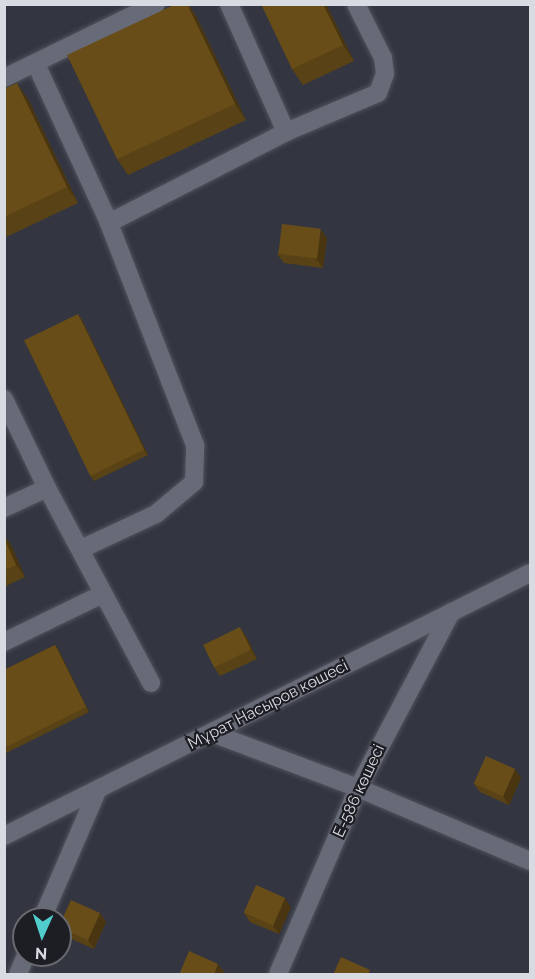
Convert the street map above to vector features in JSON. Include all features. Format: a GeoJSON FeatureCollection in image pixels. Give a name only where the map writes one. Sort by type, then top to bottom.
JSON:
{"type":"FeatureCollection","features":[{"type":"Feature","properties":{"kind":"street"},"geometry":{"type":"LineString","coordinates":[[4,78],[156,4]]}},
{"type":"Feature","properties":{"kind":"street"},"geometry":{"type":"LineString","coordinates":[[229,4],[286,132]]}},
{"type":"Feature","properties":{"kind":"street"},"geometry":{"type":"LineString","coordinates":[[109,223],[286,132],[378,93],[385,74],[383,58],[356,4]]}},
{"type":"Feature","properties":{"kind":"street"},"geometry":{"type":"LineString","coordinates":[[36,64],[109,223],[195,445],[194,482],[156,514],[81,549]]}},
{"type":"Feature","properties":{"kind":"street"},"geometry":{"type":"LineString","coordinates":[[4,399],[47,488],[151,683]]}},
{"type":"Feature","properties":{"kind":"street"},"geometry":{"type":"LineString","coordinates":[[4,508],[47,488]]}},
{"type":"Feature","properties":{"kind":"street","name":"Мұрат Насыров көшесі"},"geometry":{"type":"LineString","coordinates":[[4,836],[531,573]]}},
{"type":"Feature","properties":{"kind":"street"},"geometry":{"type":"LineString","coordinates":[[4,642],[103,594]]}},
{"type":"Feature","properties":{"kind":"street","name":"Е-586 көшесі"},"geometry":{"type":"LineString","coordinates":[[278,975],[358,788],[451,612]]}},
{"type":"Feature","properties":{"kind":"street"},"geometry":{"type":"LineString","coordinates":[[212,733],[358,788],[531,861]]}},
{"type":"Feature","properties":{"kind":"street"},"geometry":{"type":"LineString","coordinates":[[47,907],[96,791]]}},
{"type":"Feature","properties":{"kind":"building"},"geometry":{"type":"Polygon","coordinates":[[[176,4],[187,4],[235,104],[117,159],[67,55],[176,4]]]}},
{"type":"Feature","properties":{"kind":"building"},"geometry":{"type":"Polygon","coordinates":[[[261,4],[323,4],[343,45],[292,69],[261,4]]]}},
{"type":"Feature","properties":{"kind":"building"},"geometry":{"type":"Polygon","coordinates":[[[17,83],[67,187],[4,217],[4,89],[17,83]]]}},
{"type":"Feature","properties":{"kind":"building"},"geometry":{"type":"Polygon","coordinates":[[[282,224],[321,229],[317,259],[278,254],[282,224]]]}},
{"type":"Feature","properties":{"kind":"building"},"geometry":{"type":"Polygon","coordinates":[[[78,314],[144,450],[90,476],[24,340],[78,314]]]}},
{"type":"Feature","properties":{"kind":"building"},"geometry":{"type":"Polygon","coordinates":[[[4,538],[16,565],[4,570],[4,538]]]}},
{"type":"Feature","properties":{"kind":"building"},"geometry":{"type":"Polygon","coordinates":[[[240,627],[251,649],[214,667],[203,645],[240,627]]]}},
{"type":"Feature","properties":{"kind":"building"},"geometry":{"type":"Polygon","coordinates":[[[55,645],[86,707],[4,748],[4,670],[55,645]]]}},
{"type":"Feature","properties":{"kind":"building"},"geometry":{"type":"Polygon","coordinates":[[[486,756],[515,769],[503,796],[474,783],[486,756]]]}},
{"type":"Feature","properties":{"kind":"building"},"geometry":{"type":"Polygon","coordinates":[[[256,885],[285,898],[273,925],[244,912],[256,885]]]}},
{"type":"Feature","properties":{"kind":"building"},"geometry":{"type":"Polygon","coordinates":[[[71,900],[100,913],[88,940],[72,933],[72,907],[68,907],[71,900]]]}},
{"type":"Feature","properties":{"kind":"building"},"geometry":{"type":"Polygon","coordinates":[[[189,951],[218,964],[214,975],[179,975],[189,951]]]}},
{"type":"Feature","properties":{"kind":"building"},"geometry":{"type":"Polygon","coordinates":[[[341,957],[370,970],[368,975],[333,975],[341,957]]]}}]}
